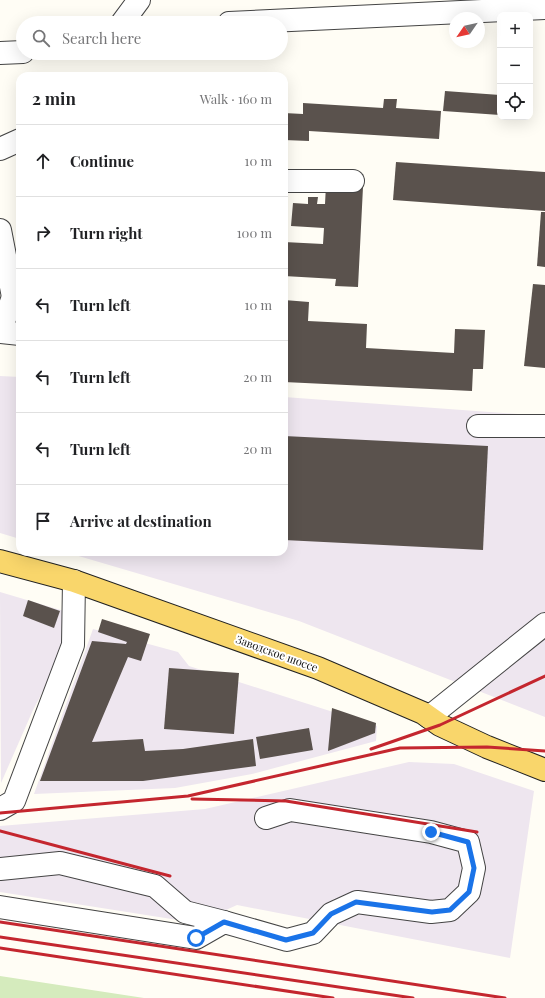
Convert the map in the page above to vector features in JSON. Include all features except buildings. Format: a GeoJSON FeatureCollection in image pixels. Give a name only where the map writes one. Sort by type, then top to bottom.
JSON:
{"type":"FeatureCollection","features":[{"type":"Feature","properties":{"kind":"main road","name":"Заводское шоссе"},"geometry":{"type":"LineString","coordinates":[[0,561],[74,581],[318,668],[429,717],[440,725],[487,747],[545,770]]}},
{"type":"Feature","properties":{"kind":"lane"},"geometry":{"type":"LineString","coordinates":[[127,16],[139,0]]}},
{"type":"Feature","properties":{"kind":"lane"},"geometry":{"type":"LineString","coordinates":[[288,20],[545,8]]}},
{"type":"Feature","properties":{"kind":"lane"},"geometry":{"type":"LineString","coordinates":[[0,53],[16,52]]}},
{"type":"Feature","properties":{"kind":"lane"},"geometry":{"type":"LineString","coordinates":[[0,149],[16,142]]}},
{"type":"Feature","properties":{"kind":"lane"},"geometry":{"type":"LineString","coordinates":[[288,181],[353,181]]}},
{"type":"Feature","properties":{"kind":"lane"},"geometry":{"type":"LineString","coordinates":[[0,230],[16,296],[0,332],[16,334]]}},
{"type":"Feature","properties":{"kind":"lane"},"geometry":{"type":"LineString","coordinates":[[478,426],[545,426]]}},
{"type":"Feature","properties":{"kind":"lane"},"geometry":{"type":"LineString","coordinates":[[0,809],[14,801],[73,645],[74,581]]}},
{"type":"Feature","properties":{"kind":"lane"},"geometry":{"type":"LineString","coordinates":[[429,717],[545,624]]}},
{"type":"Feature","properties":{"kind":"lane"},"geometry":{"type":"LineString","coordinates":[[0,869],[60,863],[155,886],[185,912],[286,940],[313,933],[331,914],[356,902],[432,912],[450,910],[469,892],[474,868],[468,842],[431,832],[290,810],[266,818]]}},
{"type":"Feature","properties":{"kind":"lane"},"geometry":{"type":"LineString","coordinates":[[0,907],[196,938],[224,922]]}},
{"type":"Feature","properties":{"kind":"shaded area"},"geometry":{"type":"Polygon","coordinates":[[[0,376],[16,377],[16,538],[0,533],[0,376]]]}},
{"type":"Feature","properties":{"kind":"shaded area"},"geometry":{"type":"Polygon","coordinates":[[[288,397],[545,416],[545,717],[299,621],[79,556],[288,556],[288,397]]]}},
{"type":"Feature","properties":{"kind":"shaded area"},"geometry":{"type":"Polygon","coordinates":[[[0,592],[64,611],[61,657],[33,710],[1,783],[0,592]]]}},
{"type":"Feature","properties":{"kind":"shaded area"},"geometry":{"type":"Polygon","coordinates":[[[93,629],[178,652],[189,666],[377,726],[376,741],[252,774],[175,788],[34,794],[93,629]]]}},
{"type":"Feature","properties":{"kind":"shaded area"},"geometry":{"type":"Polygon","coordinates":[[[409,762],[454,764],[534,791],[510,958],[237,905],[197,923],[0,892],[0,826],[205,809],[409,762]]]}},
{"type":"Feature","properties":{"kind":"green space"},"geometry":{"type":"Polygon","coordinates":[[[0,976],[144,998],[0,998],[0,976]]]}},
{"type":"Feature","properties":{"kind":"railway"},"geometry":{"type":"LineString","coordinates":[[371,749],[440,725],[545,676]]}},
{"type":"Feature","properties":{"kind":"railway"},"geometry":{"type":"LineString","coordinates":[[0,813],[188,796],[400,748],[487,747],[545,751]]}},
{"type":"Feature","properties":{"kind":"railway"},"geometry":{"type":"LineString","coordinates":[[192,799],[286,801],[477,832]]}},
{"type":"Feature","properties":{"kind":"railway"},"geometry":{"type":"LineString","coordinates":[[0,831],[170,876]]}},
{"type":"Feature","properties":{"kind":"railway"},"geometry":{"type":"LineString","coordinates":[[0,922],[505,998]]}},
{"type":"Feature","properties":{"kind":"railway"},"geometry":{"type":"LineString","coordinates":[[0,937],[413,998]]}},
{"type":"Feature","properties":{"kind":"railway"},"geometry":{"type":"LineString","coordinates":[[0,948],[333,998]]}},
{"type":"Feature","properties":{"kind":"route"},"geometry":{"type":"LineString","coordinates":[[196,938],[224,922],[286,940],[313,933],[331,914],[356,902],[432,912],[450,910],[469,892],[474,868],[468,842],[431,832]]}}]}
